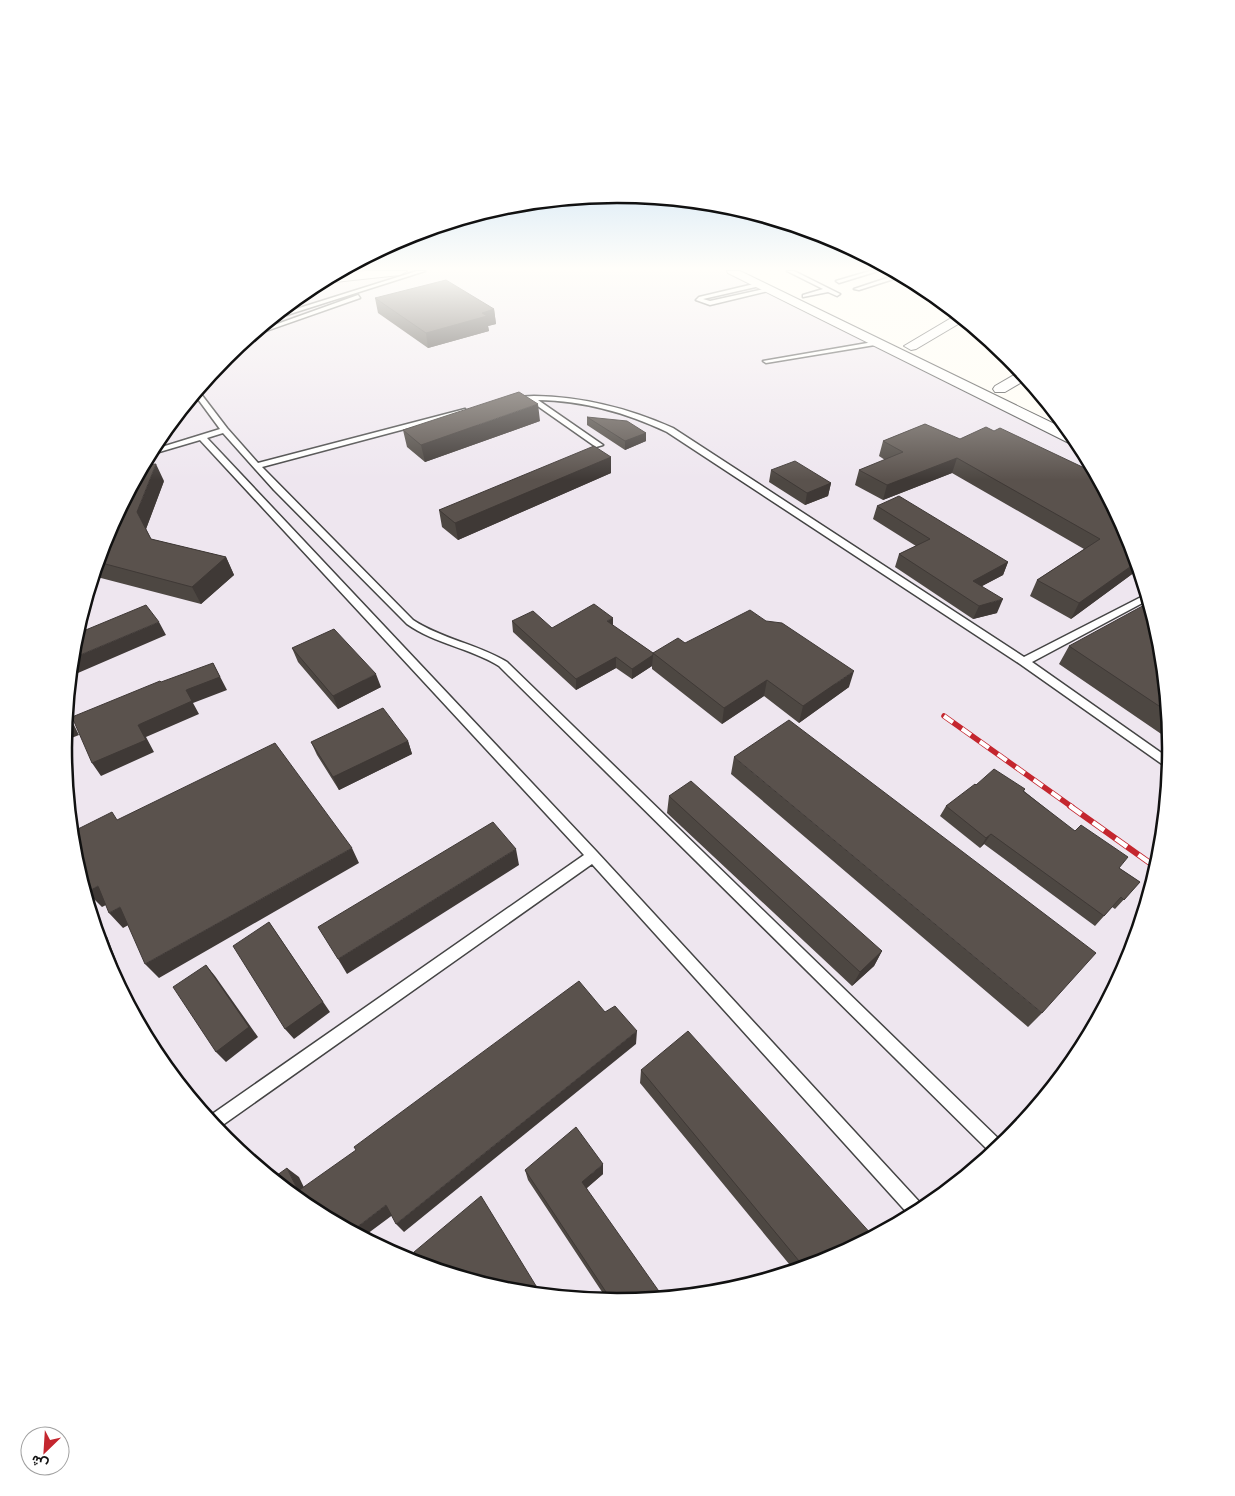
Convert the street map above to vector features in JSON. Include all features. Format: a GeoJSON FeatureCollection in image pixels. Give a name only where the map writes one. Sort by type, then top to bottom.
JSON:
{"type":"FeatureCollection","features":[{"type":"Feature","properties":{"kind":"street"},"geometry":{"type":"LineString","coordinates":[[875,341],[995,392],[1046,411]]}},
{"type":"Feature","properties":{"kind":"street"},"geometry":{"type":"LineString","coordinates":[[880,343],[890,341]]}},
{"type":"Feature","properties":{"kind":"street"},"geometry":{"type":"LineString","coordinates":[[902,341],[995,392],[1029,417],[1063,434]]}},
{"type":"Feature","properties":{"kind":"street"},"geometry":{"type":"LineString","coordinates":[[912,346],[921,341]]}},
{"type":"Feature","properties":{"kind":"street"},"geometry":{"type":"LineString","coordinates":[[995,392],[1017,378]]}},
{"type":"Feature","properties":{"kind":"street"},"geometry":{"type":"LineString","coordinates":[[1029,417],[1046,411]]}},
{"type":"Feature","properties":{"kind":"lane"},"geometry":{"type":"LineString","coordinates":[[766,361],[880,343]]}},
{"type":"Feature","properties":{"kind":"lane"},"geometry":{"type":"LineString","coordinates":[[200,398],[224,430],[256,466],[410,622],[422,631],[437,638],[473,648],[491,655],[504,664],[992,1143]]}},
{"type":"Feature","properties":{"kind":"lane"},"geometry":{"type":"LineString","coordinates":[[530,398],[599,445]]}},
{"type":"Feature","properties":{"kind":"lane"},"geometry":{"type":"LineString","coordinates":[[502,401],[558,398],[588,402],[634,414],[670,430],[1024,662],[1162,759]]}},
{"type":"Feature","properties":{"kind":"lane"},"geometry":{"type":"LineString","coordinates":[[256,466],[474,408]]}},
{"type":"Feature","properties":{"kind":"lane"},"geometry":{"type":"LineString","coordinates":[[161,451],[224,430]]}},
{"type":"Feature","properties":{"kind":"lane"},"geometry":{"type":"LineString","coordinates":[[202,437],[593,856],[912,1206]]}},
{"type":"Feature","properties":{"kind":"lane"},"geometry":{"type":"LineString","coordinates":[[1024,662],[1142,599]]}},
{"type":"Feature","properties":{"kind":"lane"},"geometry":{"type":"LineString","coordinates":[[219,1119],[593,856]]}},
{"type":"Feature","properties":{"kind":"shaded area"},"geometry":{"type":"Polygon","coordinates":[[[255,341],[876,341],[1063,433],[1106,507],[1134,573],[1144,607],[1158,677],[1161,712],[1161,784],[1158,819],[1144,889],[1134,923],[1106,989],[1071,1051],[1050,1080],[1003,1133],[977,1158],[920,1201],[859,1237],[826,1252],[793,1264],[724,1283],[653,1292],[618,1293],[582,1292],[511,1283],[442,1264],[409,1252],[345,1220],[315,1201],[258,1158],[232,1133],[185,1080],[164,1051],[129,989],[101,923],[91,889],[77,819],[74,784],[72,748],[77,677],[91,607],[101,573],[129,507],[164,445],[208,389],[255,341]]]}},
{"type":"Feature","properties":{"kind":"building"},"geometry":{"type":"Polygon","coordinates":[[[519,392],[538,404],[421,445],[403,430],[519,392]]]}},
{"type":"Feature","properties":{"kind":"building"},"geometry":{"type":"Polygon","coordinates":[[[587,417],[627,421],[646,433],[625,441],[587,417]]]}},
{"type":"Feature","properties":{"kind":"building"},"geometry":{"type":"Polygon","coordinates":[[[925,424],[960,439],[986,427],[994,431],[1000,428],[1084,468],[1106,507],[1131,566],[1079,603],[1037,580],[1100,539],[957,458],[887,485],[859,470],[903,452],[883,441],[925,424]]]}},
{"type":"Feature","properties":{"kind":"building"},"geometry":{"type":"Polygon","coordinates":[[[594,446],[611,457],[455,523],[439,510],[594,446]]]}},
{"type":"Feature","properties":{"kind":"building"},"geometry":{"type":"Polygon","coordinates":[[[795,461],[831,483],[807,493],[771,470],[795,461]]]}},
{"type":"Feature","properties":{"kind":"building"},"geometry":{"type":"Polygon","coordinates":[[[152,464],[156,464],[137,512],[151,539],[226,557],[192,587],[105,564],[129,507],[152,464]]]}},
{"type":"Feature","properties":{"kind":"building"},"geometry":{"type":"Polygon","coordinates":[[[899,496],[1008,562],[973,581],[1003,599],[979,606],[899,554],[930,539],[877,506],[899,496]]]}},
{"type":"Feature","properties":{"kind":"building"},"geometry":{"type":"Polygon","coordinates":[[[594,604],[613,618],[607,621],[653,653],[653,655],[632,669],[616,657],[576,679],[512,621],[533,611],[552,628],[594,604]]]}},
{"type":"Feature","properties":{"kind":"building"},"geometry":{"type":"Polygon","coordinates":[[[146,605],[159,622],[81,655],[86,630],[146,605]]]}},
{"type":"Feature","properties":{"kind":"building"},"geometry":{"type":"Polygon","coordinates":[[[1144,605],[1158,677],[1161,707],[1069,646],[1144,605]]]}},
{"type":"Feature","properties":{"kind":"building"},"geometry":{"type":"Polygon","coordinates":[[[750,610],[766,621],[782,623],[854,671],[803,706],[767,680],[724,708],[653,653],[678,638],[685,643],[750,610]]]}},
{"type":"Feature","properties":{"kind":"building"},"geometry":{"type":"Polygon","coordinates":[[[334,629],[376,674],[333,696],[292,648],[334,629]]]}},
{"type":"Feature","properties":{"kind":"building"},"geometry":{"type":"Polygon","coordinates":[[[213,663],[220,677],[186,690],[192,701],[138,725],[146,740],[92,763],[74,721],[74,716],[213,663]]]}},
{"type":"Feature","properties":{"kind":"building"},"geometry":{"type":"Polygon","coordinates":[[[383,708],[408,741],[333,777],[311,742],[383,708]]]}},
{"type":"Feature","properties":{"kind":"building"},"geometry":{"type":"Polygon","coordinates":[[[789,720],[1096,953],[1042,1013],[734,757],[789,720]]]}},
{"type":"Feature","properties":{"kind":"building"},"geometry":{"type":"Polygon","coordinates":[[[275,743],[352,848],[145,964],[120,907],[109,913],[98,886],[91,890],[83,854],[79,829],[112,812],[117,820],[275,743]]]}},
{"type":"Feature","properties":{"kind":"building"},"geometry":{"type":"Polygon","coordinates":[[[994,769],[1025,789],[1023,791],[1075,831],[1081,825],[1128,857],[1119,868],[1140,882],[1124,900],[1121,897],[1104,916],[991,834],[986,838],[946,806],[976,785],[994,769]]]}},
{"type":"Feature","properties":{"kind":"building"},"geometry":{"type":"Polygon","coordinates":[[[691,781],[882,951],[860,972],[669,796],[691,781]]]}},
{"type":"Feature","properties":{"kind":"building"},"geometry":{"type":"Polygon","coordinates":[[[493,822],[516,849],[338,959],[318,927],[493,822]]]}},
{"type":"Feature","properties":{"kind":"building"},"geometry":{"type":"Polygon","coordinates":[[[269,922],[323,1002],[285,1029],[233,946],[269,922]]]}},
{"type":"Feature","properties":{"kind":"building"},"geometry":{"type":"Polygon","coordinates":[[[206,965],[249,1027],[216,1052],[173,987],[206,965]]]}},
{"type":"Feature","properties":{"kind":"building"},"geometry":{"type":"Polygon","coordinates":[[[579,981],[605,1012],[615,1006],[637,1031],[396,1224],[386,1205],[357,1227],[300,1190],[356,1150],[354,1147],[579,981]]]}},
{"type":"Feature","properties":{"kind":"building"},"geometry":{"type":"Polygon","coordinates":[[[688,1031],[869,1232],[826,1252],[800,1262],[641,1070],[688,1031]]]}},
{"type":"Feature","properties":{"kind":"building"},"geometry":{"type":"Polygon","coordinates":[[[576,1127],[603,1164],[582,1182],[659,1291],[606,1293],[525,1170],[576,1127]]]}},
{"type":"Feature","properties":{"kind":"building"},"geometry":{"type":"Polygon","coordinates":[[[287,1168],[296,1187],[278,1174],[287,1168]]]}},
{"type":"Feature","properties":{"kind":"building"},"geometry":{"type":"Polygon","coordinates":[[[481,1196],[536,1287],[511,1283],[476,1274],[442,1264],[415,1254],[414,1252],[481,1196]]]}},
{"type":"Feature","properties":{"kind":"railway"},"geometry":{"type":"LineString","coordinates":[[944,716],[1072,807]]}},
{"type":"Feature","properties":{"kind":"railway"},"geometry":{"type":"LineString","coordinates":[[1070,806],[1150,863]]}}]}
